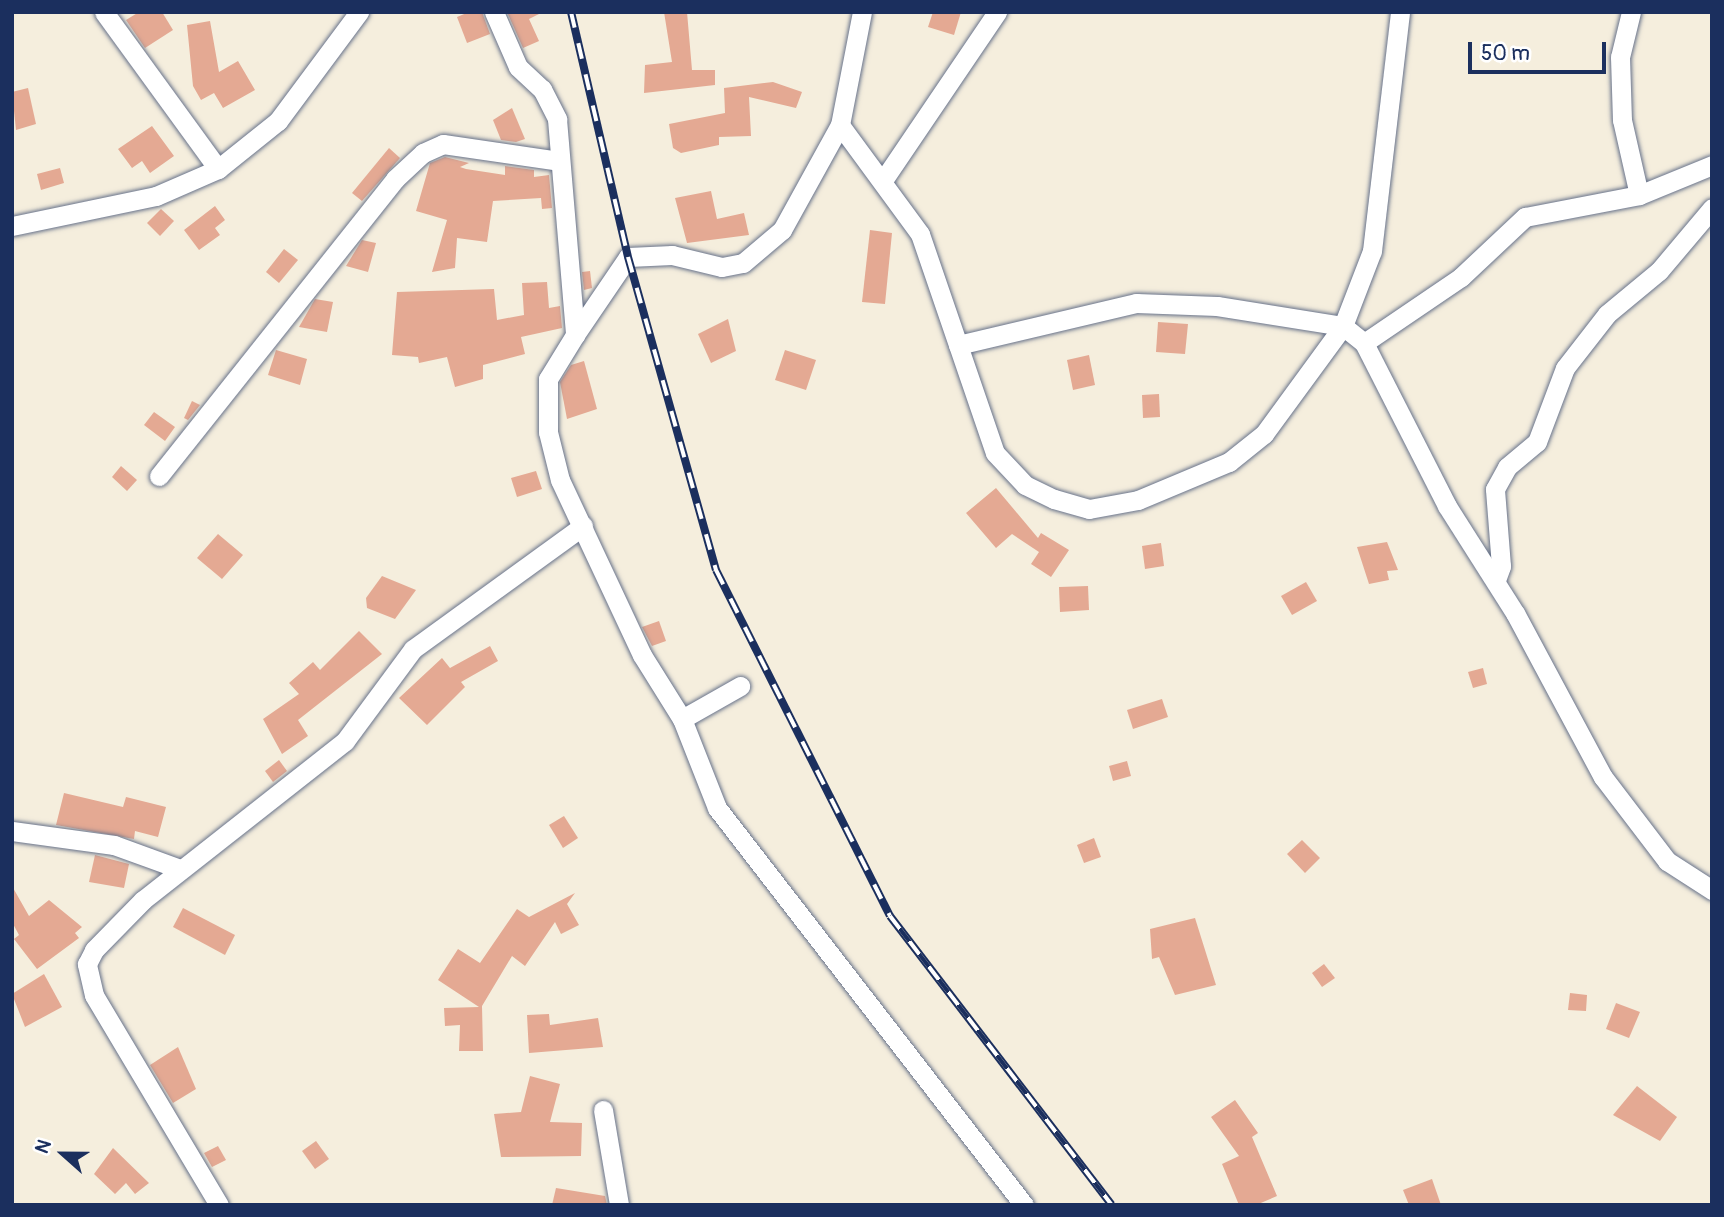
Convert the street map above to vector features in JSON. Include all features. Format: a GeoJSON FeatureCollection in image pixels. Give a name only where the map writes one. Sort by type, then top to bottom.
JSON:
{"type":"FeatureCollection","features":[{"type":"Feature","properties":{"kind":"street"},"geometry":{"type":"LineString","coordinates":[[104,12],[218,169]]}},
{"type":"Feature","properties":{"kind":"street"},"geometry":{"type":"LineString","coordinates":[[12,226],[156,196],[218,169],[278,121],[359,12]]}},
{"type":"Feature","properties":{"kind":"street"},"geometry":{"type":"LineString","coordinates":[[494,12],[518,66],[542,89],[557,119],[575,335]]}},
{"type":"Feature","properties":{"kind":"street"},"geometry":{"type":"LineString","coordinates":[[862,12],[840,125],[782,230],[758,254],[722,267],[672,255],[628,257],[548,379],[548,432],[560,480],[642,655],[682,719],[717,808],[1024,1205]]}},
{"type":"Feature","properties":{"kind":"street"},"geometry":{"type":"LineString","coordinates":[[884,179],[997,12]]}},
{"type":"Feature","properties":{"kind":"street"},"geometry":{"type":"LineString","coordinates":[[840,125],[884,179],[920,234],[995,453],[1025,485],[1089,509],[1138,500],[1229,462],[1264,434],[1343,326],[1372,251],[1399,12]]}},
{"type":"Feature","properties":{"kind":"street"},"geometry":{"type":"LineString","coordinates":[[1631,12],[1620,57],[1622,120],[1639,195]]}},
{"type":"Feature","properties":{"kind":"street"},"geometry":{"type":"LineString","coordinates":[[159,476],[378,200],[423,153],[443,144],[559,161]]}},
{"type":"Feature","properties":{"kind":"street"},"geometry":{"type":"LineString","coordinates":[[1364,343],[1461,277],[1525,217],[1639,195],[1712,165]]}},
{"type":"Feature","properties":{"kind":"street"},"geometry":{"type":"LineString","coordinates":[[1496,580],[1501,566],[1495,489],[1507,467],[1536,443],[1566,368],[1607,314],[1659,271],[1712,208]]}},
{"type":"Feature","properties":{"kind":"street"},"geometry":{"type":"LineString","coordinates":[[958,345],[1136,303],[1217,306],[1343,326],[1364,343],[1447,506],[1496,580],[1603,778],[1667,861],[1712,890]]}},
{"type":"Feature","properties":{"kind":"street"},"geometry":{"type":"LineString","coordinates":[[219,1205],[87,979],[94,950],[180,869],[233,835],[345,741],[413,649],[583,526]]}},
{"type":"Feature","properties":{"kind":"street"},"geometry":{"type":"LineString","coordinates":[[682,719],[740,686]]}},
{"type":"Feature","properties":{"kind":"street"},"geometry":{"type":"LineString","coordinates":[[12,831],[114,845],[180,869]]}},
{"type":"Feature","properties":{"kind":"street"},"geometry":{"type":"LineString","coordinates":[[603,1110],[619,1205]]}},
{"type":"Feature","properties":{"kind":"building"},"geometry":{"type":"Polygon","coordinates":[[[139,12],[162,12],[173,30],[145,48],[126,20],[139,12]]]}},
{"type":"Feature","properties":{"kind":"building"},"geometry":{"type":"Polygon","coordinates":[[[469,12],[482,12],[490,34],[467,43],[457,17],[469,12]]]}},
{"type":"Feature","properties":{"kind":"building"},"geometry":{"type":"Polygon","coordinates":[[[507,12],[543,12],[529,19],[539,41],[523,48],[507,12]]]}},
{"type":"Feature","properties":{"kind":"building"},"geometry":{"type":"Polygon","coordinates":[[[664,12],[687,12],[692,70],[715,70],[715,85],[644,93],[645,65],[672,62],[664,12]]]}},
{"type":"Feature","properties":{"kind":"building"},"geometry":{"type":"Polygon","coordinates":[[[933,12],[961,12],[954,35],[928,27],[933,12]]]}},
{"type":"Feature","properties":{"kind":"building"},"geometry":{"type":"Polygon","coordinates":[[[210,21],[219,72],[238,61],[255,90],[223,108],[214,93],[201,100],[193,86],[187,25],[210,21]]]}},
{"type":"Feature","properties":{"kind":"building"},"geometry":{"type":"Polygon","coordinates":[[[773,82],[802,92],[796,108],[749,97],[751,136],[719,137],[719,145],[681,153],[673,148],[669,124],[725,113],[724,88],[773,82]]]}},
{"type":"Feature","properties":{"kind":"building"},"geometry":{"type":"Polygon","coordinates":[[[28,88],[36,124],[16,130],[12,92],[28,88]]]}},
{"type":"Feature","properties":{"kind":"building"},"geometry":{"type":"Polygon","coordinates":[[[512,108],[525,139],[516,142],[501,140],[493,120],[512,108]]]}},
{"type":"Feature","properties":{"kind":"building"},"geometry":{"type":"Polygon","coordinates":[[[152,126],[174,156],[150,173],[142,161],[132,168],[118,149],[152,126]]]}},
{"type":"Feature","properties":{"kind":"building"},"geometry":{"type":"Polygon","coordinates":[[[389,148],[400,158],[362,201],[352,193],[389,148]]]}},
{"type":"Feature","properties":{"kind":"building"},"geometry":{"type":"Polygon","coordinates":[[[445,157],[469,163],[460,167],[466,169],[505,175],[505,166],[534,170],[534,177],[549,175],[552,208],[542,209],[541,198],[493,201],[487,242],[457,238],[455,268],[432,272],[447,220],[416,211],[430,163],[445,157]]]}},
{"type":"Feature","properties":{"kind":"building"},"geometry":{"type":"Polygon","coordinates":[[[60,168],[64,183],[41,190],[37,174],[60,168]]]}},
{"type":"Feature","properties":{"kind":"building"},"geometry":{"type":"Polygon","coordinates":[[[711,191],[717,219],[744,213],[749,235],[687,243],[675,198],[711,191]]]}},
{"type":"Feature","properties":{"kind":"building"},"geometry":{"type":"Polygon","coordinates":[[[215,206],[225,220],[215,228],[220,235],[199,250],[184,230],[215,206]]]}},
{"type":"Feature","properties":{"kind":"building"},"geometry":{"type":"Polygon","coordinates":[[[161,209],[174,221],[160,236],[147,223],[161,209]]]}},
{"type":"Feature","properties":{"kind":"building"},"geometry":{"type":"Polygon","coordinates":[[[870,230],[892,233],[885,304],[862,302],[870,230]]]}},
{"type":"Feature","properties":{"kind":"building"},"geometry":{"type":"Polygon","coordinates":[[[362,240],[376,243],[368,272],[346,266],[362,240]]]}},
{"type":"Feature","properties":{"kind":"building"},"geometry":{"type":"Polygon","coordinates":[[[284,249],[298,260],[279,283],[266,272],[284,249]]]}},
{"type":"Feature","properties":{"kind":"building"},"geometry":{"type":"Polygon","coordinates":[[[590,271],[592,288],[584,290],[582,272],[590,271]]]}},
{"type":"Feature","properties":{"kind":"building"},"geometry":{"type":"Polygon","coordinates":[[[547,282],[549,308],[560,306],[562,328],[521,337],[525,354],[483,365],[483,379],[455,387],[447,357],[419,363],[418,357],[392,355],[397,292],[494,289],[497,320],[524,315],[522,283],[547,282]]]}},
{"type":"Feature","properties":{"kind":"building"},"geometry":{"type":"Polygon","coordinates":[[[315,299],[333,302],[327,332],[299,327],[315,299]]]}},
{"type":"Feature","properties":{"kind":"building"},"geometry":{"type":"Polygon","coordinates":[[[728,319],[736,351],[711,363],[698,334],[728,319]]]}},
{"type":"Feature","properties":{"kind":"building"},"geometry":{"type":"Polygon","coordinates":[[[1158,322],[1188,324],[1185,354],[1156,352],[1158,322]]]}},
{"type":"Feature","properties":{"kind":"building"},"geometry":{"type":"Polygon","coordinates":[[[276,350],[307,359],[300,385],[268,375],[276,350]]]}},
{"type":"Feature","properties":{"kind":"building"},"geometry":{"type":"Polygon","coordinates":[[[785,350],[816,360],[806,390],[775,380],[785,350]]]}},
{"type":"Feature","properties":{"kind":"building"},"geometry":{"type":"Polygon","coordinates":[[[1089,355],[1095,385],[1073,390],[1067,360],[1089,355]]]}},
{"type":"Feature","properties":{"kind":"building"},"geometry":{"type":"Polygon","coordinates":[[[584,361],[597,409],[567,419],[560,382],[571,365],[584,361]]]}},
{"type":"Feature","properties":{"kind":"building"},"geometry":{"type":"Polygon","coordinates":[[[1159,394],[1160,417],[1143,418],[1142,395],[1159,394]]]}},
{"type":"Feature","properties":{"kind":"building"},"geometry":{"type":"Polygon","coordinates":[[[192,401],[200,405],[188,420],[184,418],[192,401]]]}},
{"type":"Feature","properties":{"kind":"building"},"geometry":{"type":"Polygon","coordinates":[[[154,412],[175,427],[165,441],[144,425],[154,412]]]}},
{"type":"Feature","properties":{"kind":"building"},"geometry":{"type":"Polygon","coordinates":[[[121,466],[137,480],[127,491],[112,477],[121,466]]]}},
{"type":"Feature","properties":{"kind":"building"},"geometry":{"type":"Polygon","coordinates":[[[536,471],[542,489],[517,497],[511,478],[536,471]]]}},
{"type":"Feature","properties":{"kind":"building"},"geometry":{"type":"Polygon","coordinates":[[[996,488],[1038,538],[1041,533],[1069,550],[1051,577],[1031,564],[1039,552],[1012,534],[996,548],[966,513],[996,488]]]}},
{"type":"Feature","properties":{"kind":"building"},"geometry":{"type":"Polygon","coordinates":[[[218,534],[243,555],[222,579],[197,558],[218,534]]]}},
{"type":"Feature","properties":{"kind":"building"},"geometry":{"type":"Polygon","coordinates":[[[1387,542],[1398,570],[1387,571],[1389,580],[1369,584],[1357,547],[1387,542]]]}},
{"type":"Feature","properties":{"kind":"building"},"geometry":{"type":"Polygon","coordinates":[[[1161,543],[1164,566],[1145,569],[1142,546],[1161,543]]]}},
{"type":"Feature","properties":{"kind":"building"},"geometry":{"type":"Polygon","coordinates":[[[382,576],[416,590],[395,619],[367,608],[366,598],[382,576]]]}},
{"type":"Feature","properties":{"kind":"building"},"geometry":{"type":"Polygon","coordinates":[[[1306,582],[1317,601],[1292,615],[1281,596],[1306,582]]]}},
{"type":"Feature","properties":{"kind":"building"},"geometry":{"type":"Polygon","coordinates":[[[1088,586],[1089,610],[1060,612],[1059,587],[1088,586]]]}},
{"type":"Feature","properties":{"kind":"building"},"geometry":{"type":"Polygon","coordinates":[[[659,621],[666,641],[652,646],[642,627],[659,621]]]}},
{"type":"Feature","properties":{"kind":"building"},"geometry":{"type":"Polygon","coordinates":[[[359,631],[382,654],[298,720],[308,736],[282,754],[263,719],[299,694],[289,683],[313,662],[320,670],[359,631]]]}},
{"type":"Feature","properties":{"kind":"building"},"geometry":{"type":"Polygon","coordinates":[[[490,646],[498,661],[461,682],[465,687],[427,725],[399,698],[442,658],[450,668],[490,646]]]}},
{"type":"Feature","properties":{"kind":"building"},"geometry":{"type":"Polygon","coordinates":[[[1483,668],[1487,684],[1473,688],[1468,672],[1483,668]]]}},
{"type":"Feature","properties":{"kind":"building"},"geometry":{"type":"Polygon","coordinates":[[[1162,699],[1168,717],[1133,729],[1127,710],[1162,699]]]}},
{"type":"Feature","properties":{"kind":"building"},"geometry":{"type":"Polygon","coordinates":[[[279,760],[287,771],[273,782],[265,771],[279,760]]]}},
{"type":"Feature","properties":{"kind":"building"},"geometry":{"type":"Polygon","coordinates":[[[1127,761],[1131,776],[1113,781],[1109,766],[1127,761]]]}},
{"type":"Feature","properties":{"kind":"building"},"geometry":{"type":"Polygon","coordinates":[[[64,793],[123,807],[126,797],[166,807],[158,837],[135,831],[134,839],[56,825],[64,793]]]}},
{"type":"Feature","properties":{"kind":"building"},"geometry":{"type":"Polygon","coordinates":[[[564,816],[578,838],[563,848],[549,825],[564,816]]]}},
{"type":"Feature","properties":{"kind":"building"},"geometry":{"type":"Polygon","coordinates":[[[1094,838],[1101,857],[1084,863],[1077,845],[1094,838]]]}},
{"type":"Feature","properties":{"kind":"building"},"geometry":{"type":"Polygon","coordinates":[[[1302,840],[1320,858],[1305,873],[1287,854],[1302,840]]]}},
{"type":"Feature","properties":{"kind":"building"},"geometry":{"type":"Polygon","coordinates":[[[95,855],[129,864],[124,888],[89,882],[95,855]]]}},
{"type":"Feature","properties":{"kind":"building"},"geometry":{"type":"Polygon","coordinates":[[[12,886],[29,916],[49,900],[82,927],[75,933],[79,938],[37,969],[14,939],[19,935],[12,922],[12,886]]]}},
{"type":"Feature","properties":{"kind":"building"},"geometry":{"type":"Polygon","coordinates":[[[575,893],[567,904],[579,925],[561,934],[555,922],[525,966],[512,956],[482,1006],[483,1051],[459,1051],[460,1025],[445,1026],[444,1008],[479,1007],[438,980],[458,949],[480,963],[517,909],[529,917],[575,893]]]}},
{"type":"Feature","properties":{"kind":"building"},"geometry":{"type":"Polygon","coordinates":[[[183,908],[235,935],[225,955],[173,927],[183,908]]]}},
{"type":"Feature","properties":{"kind":"building"},"geometry":{"type":"Polygon","coordinates":[[[1195,918],[1216,985],[1175,995],[1159,957],[1152,959],[1150,929],[1195,918]]]}},
{"type":"Feature","properties":{"kind":"building"},"geometry":{"type":"Polygon","coordinates":[[[1324,964],[1335,978],[1322,987],[1312,973],[1324,964]]]}},
{"type":"Feature","properties":{"kind":"building"},"geometry":{"type":"Polygon","coordinates":[[[44,974],[62,1007],[25,1027],[12,994],[44,974]]]}},
{"type":"Feature","properties":{"kind":"building"},"geometry":{"type":"Polygon","coordinates":[[[1570,993],[1587,995],[1586,1011],[1568,1010],[1570,993]]]}},
{"type":"Feature","properties":{"kind":"building"},"geometry":{"type":"Polygon","coordinates":[[[1616,1003],[1640,1012],[1629,1038],[1606,1029],[1616,1003]]]}},
{"type":"Feature","properties":{"kind":"building"},"geometry":{"type":"Polygon","coordinates":[[[549,1014],[550,1025],[598,1018],[603,1047],[529,1053],[527,1015],[549,1014]]]}},
{"type":"Feature","properties":{"kind":"building"},"geometry":{"type":"Polygon","coordinates":[[[178,1047],[196,1089],[173,1103],[150,1065],[178,1047]]]}},
{"type":"Feature","properties":{"kind":"building"},"geometry":{"type":"Polygon","coordinates":[[[530,1076],[560,1084],[550,1122],[582,1123],[581,1156],[501,1157],[494,1114],[521,1112],[530,1076]]]}},
{"type":"Feature","properties":{"kind":"building"},"geometry":{"type":"Polygon","coordinates":[[[1637,1086],[1677,1117],[1660,1141],[1613,1115],[1637,1086]]]}},
{"type":"Feature","properties":{"kind":"building"},"geometry":{"type":"Polygon","coordinates":[[[1235,1100],[1258,1133],[1252,1137],[1277,1196],[1256,1205],[1239,1205],[1222,1164],[1239,1156],[1211,1117],[1235,1100]]]}},
{"type":"Feature","properties":{"kind":"building"},"geometry":{"type":"Polygon","coordinates":[[[316,1141],[329,1159],[315,1169],[302,1151],[316,1141]]]}},
{"type":"Feature","properties":{"kind":"building"},"geometry":{"type":"Polygon","coordinates":[[[218,1146],[226,1160],[212,1167],[204,1153],[218,1146]]]}},
{"type":"Feature","properties":{"kind":"building"},"geometry":{"type":"Polygon","coordinates":[[[113,1148],[149,1183],[135,1194],[126,1183],[115,1194],[94,1174],[113,1148]]]}},
{"type":"Feature","properties":{"kind":"building"},"geometry":{"type":"Polygon","coordinates":[[[1432,1179],[1441,1205],[1409,1205],[1403,1190],[1432,1179]]]}},
{"type":"Feature","properties":{"kind":"building"},"geometry":{"type":"Polygon","coordinates":[[[556,1188],[605,1196],[607,1205],[552,1205],[556,1188]]]}},
{"type":"Feature","properties":{"kind":"railway"},"geometry":{"type":"LineString","coordinates":[[571,12],[628,257],[716,570],[890,916],[1112,1205]]}}]}
